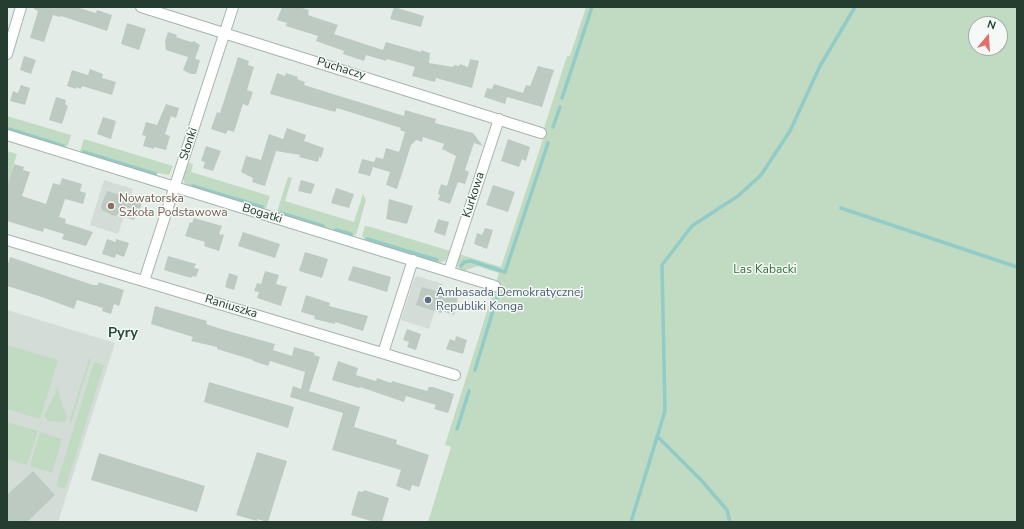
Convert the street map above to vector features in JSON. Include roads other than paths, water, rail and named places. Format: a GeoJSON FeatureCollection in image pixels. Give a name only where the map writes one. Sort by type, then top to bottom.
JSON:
{"type":"FeatureCollection","features":[{"type":"Feature","properties":{"kind":"street"},"geometry":{"type":"LineString","coordinates":[[7,54],[21,7]]}},
{"type":"Feature","properties":{"kind":"street","name":"Puchaczy"},"geometry":{"type":"LineString","coordinates":[[141,7],[541,133]]}},
{"type":"Feature","properties":{"kind":"street","name":"Słonki"},"geometry":{"type":"LineString","coordinates":[[144,280],[233,7]]}},
{"type":"Feature","properties":{"kind":"street","name":"Kurkowa"},"geometry":{"type":"LineString","coordinates":[[449,271],[499,119]]}},
{"type":"Feature","properties":{"kind":"street","name":"Bogatki"},"geometry":{"type":"LineString","coordinates":[[7,135],[495,286]]}},
{"type":"Feature","properties":{"kind":"street","name":"Raniuszka"},"geometry":{"type":"LineString","coordinates":[[7,240],[144,280],[455,375]]}},
{"type":"Feature","properties":{"kind":"street"},"geometry":{"type":"LineString","coordinates":[[383,353],[413,260]]}},
{"type":"Feature","properties":{"kind":"waterway"},"geometry":{"type":"LineString","coordinates":[[562,98],[592,7]]}},
{"type":"Feature","properties":{"kind":"waterway"},"geometry":{"type":"LineString","coordinates":[[631,522],[665,411],[662,265],[692,226],[738,196],[761,175],[790,131],[820,66],[855,7]]}},
{"type":"Feature","properties":{"kind":"waterway"},"geometry":{"type":"LineString","coordinates":[[553,127],[560,107]]}},
{"type":"Feature","properties":{"kind":"waterway"},"geometry":{"type":"LineString","coordinates":[[9,129],[63,146]]}},
{"type":"Feature","properties":{"kind":"waterway"},"geometry":{"type":"LineString","coordinates":[[461,266],[464,262],[471,261],[505,272],[548,143]]}},
{"type":"Feature","properties":{"kind":"waterway"},"geometry":{"type":"LineString","coordinates":[[84,152],[155,174]]}},
{"type":"Feature","properties":{"kind":"waterway"},"geometry":{"type":"LineString","coordinates":[[193,186],[262,207]]}},
{"type":"Feature","properties":{"kind":"waterway"},"geometry":{"type":"LineString","coordinates":[[841,208],[1017,267]]}},
{"type":"Feature","properties":{"kind":"waterway"},"geometry":{"type":"LineString","coordinates":[[281,213],[323,226]]}},
{"type":"Feature","properties":{"kind":"waterway"},"geometry":{"type":"LineString","coordinates":[[336,230],[351,234]]}},
{"type":"Feature","properties":{"kind":"waterway"},"geometry":{"type":"LineString","coordinates":[[367,239],[437,260]]}},
{"type":"Feature","properties":{"kind":"waterway"},"geometry":{"type":"LineString","coordinates":[[475,370],[499,291]]}},
{"type":"Feature","properties":{"kind":"waterway"},"geometry":{"type":"LineString","coordinates":[[457,429],[469,391]]}},
{"type":"Feature","properties":{"kind":"waterway"},"geometry":{"type":"LineString","coordinates":[[657,436],[702,481],[727,510],[730,522]]}},
{"type":"Feature","properties":{"kind":"place","name":"Nowatorska Szkoła Podstawowa"},"geometry":{"type":"Point","coordinates":[111,206]}},
{"type":"Feature","properties":{"kind":"place","name":"Ambasada Demokratycznej Republiki Konga"},"geometry":{"type":"Point","coordinates":[428,300]}},
{"type":"Feature","properties":{"kind":"district","name":"Pyry"},"geometry":{"type":"Point","coordinates":[123,334]}},
{"type":"Feature","properties":{"kind":"park label","name":"Las Kabacki"},"geometry":{"type":"Point","coordinates":[765,270]}}]}
